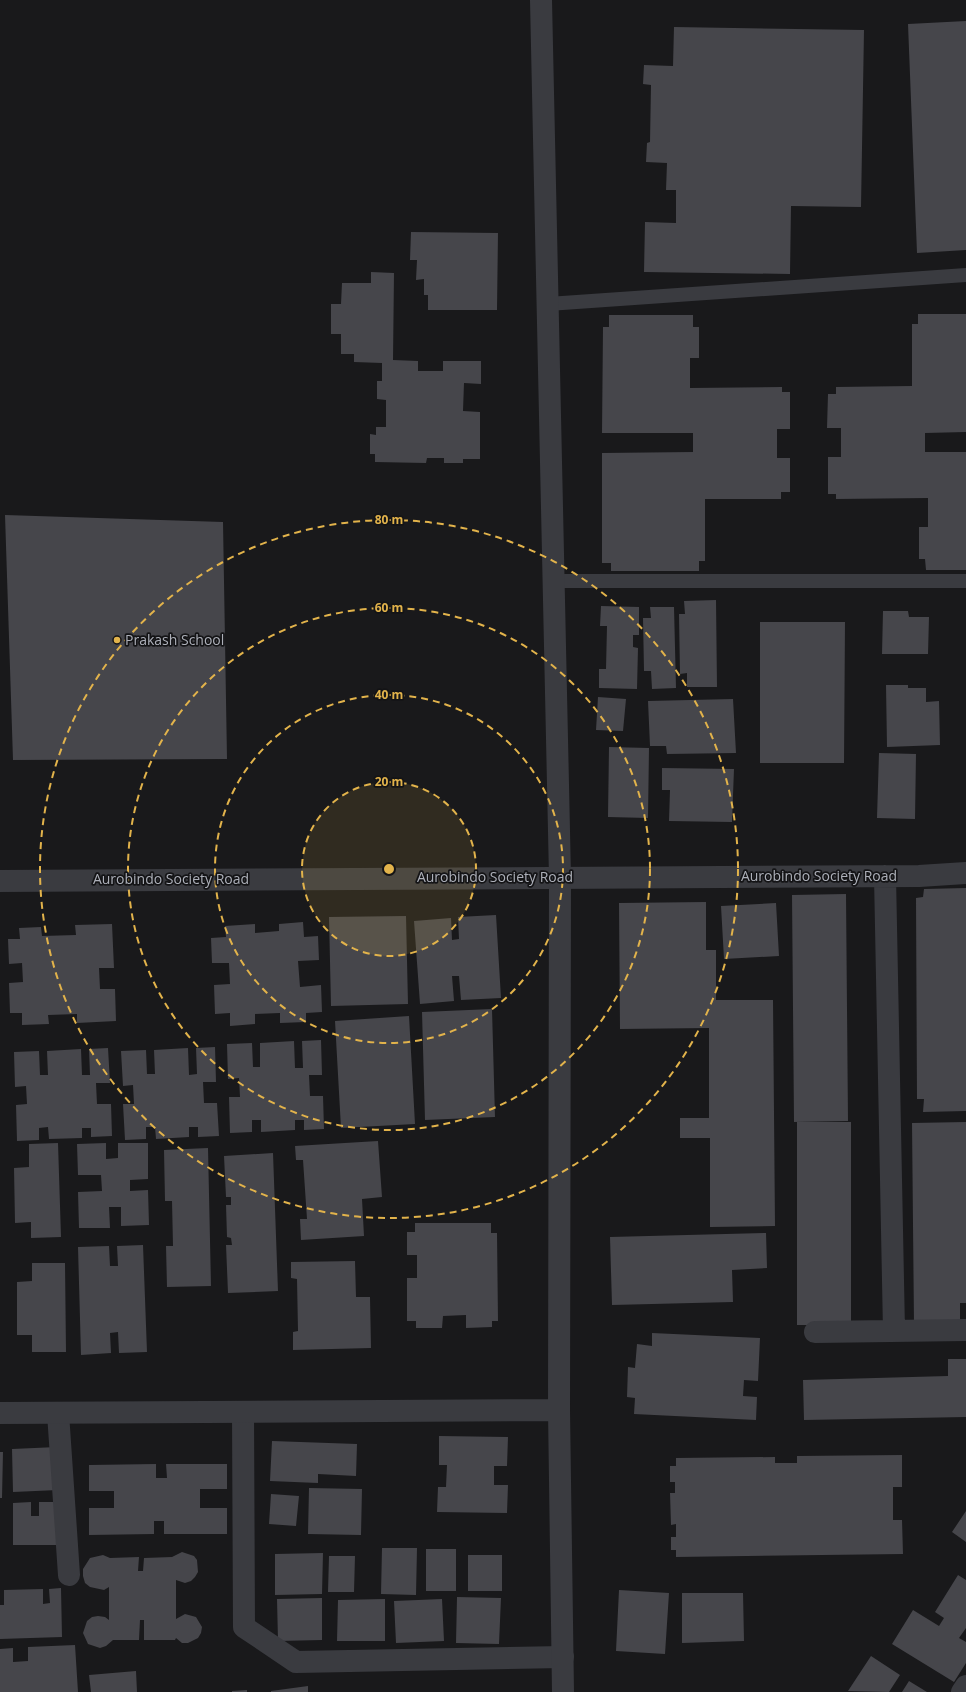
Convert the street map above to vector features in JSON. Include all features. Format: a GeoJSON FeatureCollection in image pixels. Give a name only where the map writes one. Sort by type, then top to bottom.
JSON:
{"type":"FeatureCollection","features":[{"type":"Feature","properties":{"kind":"street"},"geometry":{"type":"LineString","coordinates":[[541,0],[560,876],[559,1410],[563,1692]]}},
{"type":"Feature","properties":{"kind":"street","name":"Aurobindo Society Road"},"geometry":{"type":"LineString","coordinates":[[0,880],[560,876],[885,876],[966,873]]}},
{"type":"Feature","properties":{"kind":"street"},"geometry":{"type":"LineString","coordinates":[[885,876],[894,1331]]}},
{"type":"Feature","properties":{"kind":"street"},"geometry":{"type":"LineString","coordinates":[[815,1332],[966,1330]]}},
{"type":"Feature","properties":{"kind":"street"},"geometry":{"type":"LineString","coordinates":[[0,1413],[559,1410]]}},
{"type":"Feature","properties":{"kind":"street"},"geometry":{"type":"LineString","coordinates":[[243,1412],[244,1626],[296,1662],[563,1657]]}},
{"type":"Feature","properties":{"kind":"street"},"geometry":{"type":"LineString","coordinates":[[58,1413],[69,1575]]}},
{"type":"Feature","properties":{"kind":"street"},"geometry":{"type":"LineString","coordinates":[[962,1692],[966,1686]]}},
{"type":"Feature","properties":{"kind":"lane"},"geometry":{"type":"LineString","coordinates":[[548,304],[966,275]]}},
{"type":"Feature","properties":{"kind":"lane"},"geometry":{"type":"LineString","coordinates":[[554,581],[966,581]]}},
{"type":"Feature","properties":{"kind":"building"},"geometry":{"type":"Polygon","coordinates":[[[966,21],[966,250],[917,253],[908,24],[966,21]]]}},
{"type":"Feature","properties":{"kind":"building"},"geometry":{"type":"Polygon","coordinates":[[[674,27],[864,30],[861,207],[791,206],[790,274],[644,272],[645,222],[676,223],[676,190],[666,190],[667,163],[646,162],[647,143],[650,142],[651,85],[643,84],[644,65],[673,66],[674,27]]]}},
{"type":"Feature","properties":{"kind":"building"},"geometry":{"type":"Polygon","coordinates":[[[411,232],[498,233],[497,310],[428,310],[428,295],[424,295],[424,279],[416,280],[417,260],[410,260],[411,232]]]}},
{"type":"Feature","properties":{"kind":"building"},"geometry":{"type":"Polygon","coordinates":[[[371,272],[394,273],[393,360],[418,361],[418,371],[443,371],[443,361],[481,361],[481,384],[464,383],[463,411],[480,412],[480,459],[463,459],[463,463],[444,463],[444,458],[427,458],[426,463],[375,462],[375,454],[370,454],[370,434],[376,435],[376,427],[386,427],[386,400],[377,399],[377,381],[382,381],[382,363],[354,362],[354,354],[341,354],[341,334],[331,334],[331,304],[341,304],[342,283],[371,283],[371,272]]]}},
{"type":"Feature","properties":{"kind":"building"},"geometry":{"type":"Polygon","coordinates":[[[918,314],[966,314],[966,432],[925,433],[925,452],[966,452],[966,570],[926,570],[925,559],[919,559],[919,527],[928,527],[928,498],[836,499],[836,494],[828,494],[828,457],[841,457],[841,428],[827,428],[828,394],[836,394],[836,387],[912,386],[912,324],[918,324],[918,314]]]}},
{"type":"Feature","properties":{"kind":"building"},"geometry":{"type":"Polygon","coordinates":[[[609,315],[693,315],[693,327],[699,327],[699,358],[690,358],[690,388],[782,387],[782,392],[790,392],[790,429],[777,429],[777,458],[790,458],[790,492],[781,492],[781,499],[705,499],[705,561],[699,561],[699,571],[611,571],[611,563],[602,563],[602,453],[693,452],[693,433],[602,433],[603,327],[609,327],[609,315]]]}},
{"type":"Feature","properties":{"kind":"building","name":"Prakash School"},"geometry":{"type":"Polygon","coordinates":[[[5,515],[223,522],[227,759],[13,760],[5,515]]]}},
{"type":"Feature","properties":{"kind":"building"},"geometry":{"type":"Polygon","coordinates":[[[716,600],[717,687],[687,687],[687,673],[680,674],[679,614],[685,614],[684,601],[716,600]]]}},
{"type":"Feature","properties":{"kind":"building"},"geometry":{"type":"Polygon","coordinates":[[[601,606],[639,607],[639,635],[633,635],[633,647],[638,648],[637,689],[599,688],[599,669],[606,669],[607,626],[600,626],[601,606]]]}},
{"type":"Feature","properties":{"kind":"building"},"geometry":{"type":"Polygon","coordinates":[[[650,607],[674,607],[676,688],[652,689],[651,671],[644,671],[643,618],[651,618],[650,607]]]}},
{"type":"Feature","properties":{"kind":"building"},"geometry":{"type":"Polygon","coordinates":[[[883,611],[908,611],[909,617],[929,617],[928,654],[882,654],[883,611]]]}},
{"type":"Feature","properties":{"kind":"building"},"geometry":{"type":"Polygon","coordinates":[[[760,622],[845,622],[844,763],[760,763],[760,622]]]}},
{"type":"Feature","properties":{"kind":"building"},"geometry":{"type":"Polygon","coordinates":[[[886,685],[908,685],[908,688],[926,688],[926,702],[939,701],[940,745],[887,747],[886,685]]]}},
{"type":"Feature","properties":{"kind":"building"},"geometry":{"type":"Polygon","coordinates":[[[598,697],[626,699],[623,731],[596,730],[598,697]]]}},
{"type":"Feature","properties":{"kind":"building"},"geometry":{"type":"Polygon","coordinates":[[[733,699],[736,753],[667,754],[666,746],[650,746],[648,701],[733,699]]]}},
{"type":"Feature","properties":{"kind":"building"},"geometry":{"type":"Polygon","coordinates":[[[609,747],[649,748],[648,818],[608,817],[609,747]]]}},
{"type":"Feature","properties":{"kind":"building"},"geometry":{"type":"Polygon","coordinates":[[[879,753],[916,754],[915,819],[877,818],[879,753]]]}},
{"type":"Feature","properties":{"kind":"building"},"geometry":{"type":"Polygon","coordinates":[[[662,768],[734,769],[732,822],[669,821],[670,790],[662,790],[662,768]]]}},
{"type":"Feature","properties":{"kind":"building"},"geometry":{"type":"Polygon","coordinates":[[[966,888],[966,1111],[923,1112],[924,1099],[917,1099],[916,898],[923,897],[924,889],[966,888]]]}},
{"type":"Feature","properties":{"kind":"building"},"geometry":{"type":"Polygon","coordinates":[[[846,894],[848,1121],[794,1122],[792,895],[846,894]]]}},
{"type":"Feature","properties":{"kind":"building"},"geometry":{"type":"Polygon","coordinates":[[[706,902],[706,950],[716,950],[716,1000],[773,1000],[775,1226],[710,1227],[710,1138],[680,1138],[680,1118],[709,1118],[709,1028],[620,1029],[619,903],[706,902]]]}},
{"type":"Feature","properties":{"kind":"building"},"geometry":{"type":"Polygon","coordinates":[[[776,903],[779,956],[724,959],[721,906],[776,903]]]}},
{"type":"Feature","properties":{"kind":"building"},"geometry":{"type":"Polygon","coordinates":[[[496,915],[501,998],[461,1000],[459,976],[452,976],[454,1001],[420,1004],[414,921],[451,918],[452,940],[459,939],[458,917],[496,915]]]}},
{"type":"Feature","properties":{"kind":"building"},"geometry":{"type":"Polygon","coordinates":[[[406,916],[408,1004],[331,1006],[329,917],[406,916]]]}},
{"type":"Feature","properties":{"kind":"building"},"geometry":{"type":"Polygon","coordinates":[[[303,922],[304,937],[318,936],[319,960],[298,961],[300,987],[321,985],[322,1012],[306,1013],[306,1022],[280,1023],[280,1013],[255,1014],[255,1024],[230,1026],[230,1013],[215,1014],[214,985],[230,984],[229,963],[212,963],[211,938],[226,937],[225,926],[255,924],[255,933],[279,931],[279,924],[303,922]]]}},
{"type":"Feature","properties":{"kind":"building"},"geometry":{"type":"Polygon","coordinates":[[[112,924],[114,968],[99,968],[100,989],[115,989],[116,1021],[77,1023],[77,1014],[48,1015],[49,1024],[22,1025],[22,1013],[10,1013],[9,983],[23,982],[22,963],[9,964],[8,939],[20,939],[19,928],[41,927],[42,936],[76,935],[75,925],[112,924]]]}},
{"type":"Feature","properties":{"kind":"building"},"geometry":{"type":"Polygon","coordinates":[[[492,1009],[495,1117],[425,1120],[422,1012],[492,1009]]]}},
{"type":"Feature","properties":{"kind":"building"},"geometry":{"type":"Polygon","coordinates":[[[409,1016],[415,1124],[341,1128],[335,1021],[409,1016]]]}},
{"type":"Feature","properties":{"kind":"building"},"geometry":{"type":"Polygon","coordinates":[[[321,1040],[322,1075],[309,1075],[310,1096],[323,1096],[324,1129],[304,1130],[304,1120],[295,1120],[295,1130],[261,1132],[261,1120],[252,1120],[252,1132],[230,1133],[229,1097],[240,1097],[239,1078],[228,1079],[227,1044],[252,1043],[253,1067],[260,1067],[260,1043],[294,1041],[295,1068],[303,1068],[302,1041],[321,1040]]]}},
{"type":"Feature","properties":{"kind":"building"},"geometry":{"type":"Polygon","coordinates":[[[215,1047],[216,1082],[203,1082],[204,1103],[217,1103],[219,1136],[198,1137],[198,1127],[189,1127],[189,1137],[156,1139],[155,1127],[146,1127],[146,1139],[125,1140],[123,1104],[134,1104],[133,1085],[123,1086],[121,1051],[146,1050],[147,1074],[155,1074],[154,1050],[188,1048],[189,1075],[197,1074],[196,1048],[215,1047]]]}},
{"type":"Feature","properties":{"kind":"building"},"geometry":{"type":"Polygon","coordinates":[[[108,1048],[110,1083],[96,1083],[97,1104],[111,1104],[112,1136],[91,1137],[91,1128],[82,1128],[82,1138],[49,1139],[48,1127],[39,1128],[39,1140],[17,1141],[16,1105],[27,1104],[26,1086],[15,1087],[14,1052],[39,1051],[40,1075],[48,1075],[47,1051],[81,1049],[82,1075],[90,1075],[89,1049],[108,1048]]]}},
{"type":"Feature","properties":{"kind":"building"},"geometry":{"type":"Polygon","coordinates":[[[797,1122],[851,1122],[851,1325],[797,1325],[797,1122]]]}},
{"type":"Feature","properties":{"kind":"building"},"geometry":{"type":"Polygon","coordinates":[[[966,1122],[966,1303],[960,1303],[960,1324],[914,1325],[912,1123],[966,1122]]]}},
{"type":"Feature","properties":{"kind":"building"},"geometry":{"type":"Polygon","coordinates":[[[378,1141],[382,1197],[362,1199],[364,1236],[301,1240],[300,1219],[307,1219],[303,1160],[296,1160],[295,1146],[378,1141]]]}},
{"type":"Feature","properties":{"kind":"building"},"geometry":{"type":"Polygon","coordinates":[[[58,1143],[61,1237],[31,1238],[31,1222],[15,1223],[14,1168],[29,1167],[29,1144],[58,1143]]]}},
{"type":"Feature","properties":{"kind":"building"},"geometry":{"type":"Polygon","coordinates":[[[106,1143],[106,1159],[118,1158],[118,1143],[148,1143],[148,1179],[130,1180],[130,1191],[148,1190],[149,1225],[121,1226],[121,1207],[109,1207],[110,1228],[79,1228],[78,1192],[102,1191],[101,1175],[78,1175],[77,1144],[106,1143]]]}},
{"type":"Feature","properties":{"kind":"building"},"geometry":{"type":"Polygon","coordinates":[[[208,1148],[211,1286],[167,1287],[166,1246],[173,1246],[172,1201],[165,1201],[164,1150],[208,1148]]]}},
{"type":"Feature","properties":{"kind":"building"},"geometry":{"type":"Polygon","coordinates":[[[273,1153],[278,1291],[228,1293],[226,1245],[232,1245],[231,1238],[227,1237],[226,1205],[231,1205],[231,1197],[226,1197],[224,1156],[273,1153]]]}},
{"type":"Feature","properties":{"kind":"building"},"geometry":{"type":"Polygon","coordinates":[[[415,1223],[491,1223],[491,1233],[497,1233],[498,1321],[492,1321],[492,1327],[466,1328],[466,1315],[443,1316],[442,1328],[416,1328],[416,1321],[407,1321],[407,1278],[417,1278],[417,1255],[407,1255],[407,1232],[415,1232],[415,1223]]]}},
{"type":"Feature","properties":{"kind":"building"},"geometry":{"type":"Polygon","coordinates":[[[766,1233],[767,1268],[732,1270],[733,1302],[612,1305],[610,1237],[766,1233]]]}},
{"type":"Feature","properties":{"kind":"building"},"geometry":{"type":"Polygon","coordinates":[[[143,1245],[147,1352],[119,1353],[118,1332],[110,1333],[111,1353],[81,1355],[78,1247],[109,1246],[110,1266],[118,1266],[117,1246],[143,1245]]]}},
{"type":"Feature","properties":{"kind":"building"},"geometry":{"type":"Polygon","coordinates":[[[355,1261],[356,1297],[370,1297],[371,1348],[293,1350],[293,1332],[298,1331],[297,1279],[291,1278],[291,1262],[355,1261]]]}},
{"type":"Feature","properties":{"kind":"building"},"geometry":{"type":"Polygon","coordinates":[[[32,1263],[65,1263],[66,1352],[32,1352],[32,1335],[17,1335],[17,1282],[32,1281],[32,1263]]]}},
{"type":"Feature","properties":{"kind":"building"},"geometry":{"type":"Polygon","coordinates":[[[652,1333],[760,1338],[758,1381],[744,1380],[743,1396],[757,1397],[756,1420],[634,1414],[635,1398],[627,1397],[628,1367],[635,1368],[637,1344],[652,1346],[652,1333]]]}},
{"type":"Feature","properties":{"kind":"building"},"geometry":{"type":"Polygon","coordinates":[[[948,1359],[966,1359],[966,1417],[804,1420],[803,1380],[948,1376],[948,1359]]]}},
{"type":"Feature","properties":{"kind":"building"},"geometry":{"type":"Polygon","coordinates":[[[439,1436],[508,1437],[507,1466],[494,1466],[494,1485],[508,1485],[507,1513],[437,1512],[438,1487],[446,1487],[447,1465],[439,1465],[439,1436]]]}},
{"type":"Feature","properties":{"kind":"building"},"geometry":{"type":"Polygon","coordinates":[[[272,1441],[357,1444],[356,1476],[318,1474],[318,1483],[270,1481],[272,1441]]]}},
{"type":"Feature","properties":{"kind":"building"},"geometry":{"type":"Polygon","coordinates":[[[57,1447],[58,1490],[13,1492],[12,1449],[57,1447]]]}},
{"type":"Feature","properties":{"kind":"building"},"geometry":{"type":"Polygon","coordinates":[[[0,1452],[3,1452],[2,1498],[0,1498],[0,1452]]]}},
{"type":"Feature","properties":{"kind":"building"},"geometry":{"type":"Polygon","coordinates":[[[902,1455],[902,1487],[893,1487],[893,1520],[902,1520],[903,1554],[676,1557],[676,1550],[671,1550],[671,1537],[676,1537],[676,1524],[671,1525],[670,1493],[675,1493],[675,1482],[670,1482],[670,1466],[676,1466],[676,1458],[775,1457],[775,1463],[797,1463],[797,1456],[902,1455]]]}},
{"type":"Feature","properties":{"kind":"building"},"geometry":{"type":"Polygon","coordinates":[[[156,1464],[156,1478],[167,1478],[166,1464],[227,1464],[227,1489],[200,1489],[200,1508],[227,1508],[227,1534],[164,1534],[164,1521],[154,1521],[154,1534],[89,1535],[89,1508],[114,1508],[114,1491],[89,1491],[89,1465],[156,1464]]]}},
{"type":"Feature","properties":{"kind":"building"},"geometry":{"type":"Polygon","coordinates":[[[309,1488],[362,1489],[361,1535],[308,1534],[309,1488]]]}},
{"type":"Feature","properties":{"kind":"building"},"geometry":{"type":"Polygon","coordinates":[[[271,1494],[299,1496],[296,1526],[269,1524],[271,1494]]]}},
{"type":"Feature","properties":{"kind":"building"},"geometry":{"type":"Polygon","coordinates":[[[31,1502],[31,1516],[39,1516],[39,1502],[57,1502],[57,1545],[13,1545],[13,1503],[31,1502]]]}},
{"type":"Feature","properties":{"kind":"building"},"geometry":{"type":"Polygon","coordinates":[[[966,1511],[966,1542],[952,1532],[966,1511]]]}},
{"type":"Feature","properties":{"kind":"building"},"geometry":{"type":"Polygon","coordinates":[[[382,1548],[417,1548],[416,1595],[381,1594],[382,1548]]]}},
{"type":"Feature","properties":{"kind":"building"},"geometry":{"type":"Polygon","coordinates":[[[426,1549],[456,1549],[456,1591],[426,1591],[426,1549]]]}},
{"type":"Feature","properties":{"kind":"building"},"geometry":{"type":"Polygon","coordinates":[[[182,1552],[194,1556],[197,1560],[198,1572],[191,1581],[185,1583],[176,1580],[176,1619],[185,1614],[196,1617],[202,1627],[198,1638],[188,1643],[182,1643],[176,1638],[175,1640],[144,1640],[144,1620],[140,1620],[139,1640],[113,1640],[106,1646],[100,1648],[88,1644],[83,1633],[87,1621],[92,1617],[98,1616],[105,1617],[109,1620],[109,1587],[104,1590],[90,1587],[85,1583],[83,1569],[90,1558],[103,1555],[110,1558],[139,1557],[138,1571],[143,1571],[144,1558],[172,1557],[182,1552]]]}},
{"type":"Feature","properties":{"kind":"building"},"geometry":{"type":"Polygon","coordinates":[[[323,1553],[322,1594],[275,1595],[275,1554],[323,1553]]]}},
{"type":"Feature","properties":{"kind":"building"},"geometry":{"type":"Polygon","coordinates":[[[468,1555],[502,1555],[502,1591],[468,1591],[468,1555]]]}},
{"type":"Feature","properties":{"kind":"building"},"geometry":{"type":"Polygon","coordinates":[[[329,1556],[355,1556],[354,1592],[328,1592],[329,1556]]]}},
{"type":"Feature","properties":{"kind":"building"},"geometry":{"type":"Polygon","coordinates":[[[958,1575],[966,1580],[966,1628],[959,1638],[966,1642],[966,1663],[954,1682],[892,1644],[913,1610],[939,1626],[944,1618],[935,1612],[958,1575]]]}},
{"type":"Feature","properties":{"kind":"building"},"geometry":{"type":"Polygon","coordinates":[[[61,1588],[62,1637],[0,1639],[0,1605],[4,1605],[4,1590],[43,1589],[43,1604],[50,1603],[49,1589],[61,1588]]]}},
{"type":"Feature","properties":{"kind":"building"},"geometry":{"type":"Polygon","coordinates":[[[619,1590],[669,1593],[665,1654],[616,1651],[619,1590]]]}},
{"type":"Feature","properties":{"kind":"building"},"geometry":{"type":"Polygon","coordinates":[[[682,1593],[743,1593],[744,1641],[682,1643],[682,1593]]]}},
{"type":"Feature","properties":{"kind":"building"},"geometry":{"type":"Polygon","coordinates":[[[457,1597],[501,1598],[499,1644],[456,1643],[457,1597]]]}},
{"type":"Feature","properties":{"kind":"building"},"geometry":{"type":"Polygon","coordinates":[[[322,1598],[322,1640],[278,1641],[277,1599],[322,1598]]]}},
{"type":"Feature","properties":{"kind":"building"},"geometry":{"type":"Polygon","coordinates":[[[385,1599],[385,1641],[337,1641],[338,1600],[385,1599]]]}},
{"type":"Feature","properties":{"kind":"building"},"geometry":{"type":"Polygon","coordinates":[[[442,1599],[444,1641],[396,1643],[394,1601],[442,1599]]]}},
{"type":"Feature","properties":{"kind":"building"},"geometry":{"type":"Polygon","coordinates":[[[75,1645],[78,1692],[0,1692],[0,1649],[13,1648],[13,1662],[28,1661],[28,1647],[75,1645]]]}},
{"type":"Feature","properties":{"kind":"building"},"geometry":{"type":"Polygon","coordinates":[[[871,1656],[900,1675],[889,1692],[848,1691],[871,1656]]]}},
{"type":"Feature","properties":{"kind":"building"},"geometry":{"type":"Polygon","coordinates":[[[136,1671],[137,1692],[91,1692],[89,1675],[136,1671]]]}},
{"type":"Feature","properties":{"kind":"building"},"geometry":{"type":"Polygon","coordinates":[[[909,1681],[927,1692],[902,1692],[909,1681]]]}},
{"type":"Feature","properties":{"kind":"building"},"geometry":{"type":"Polygon","coordinates":[[[308,1686],[308,1692],[271,1692],[271,1691],[308,1686]]]}},
{"type":"Feature","properties":{"kind":"building"},"geometry":{"type":"Polygon","coordinates":[[[247,1690],[247,1692],[232,1692],[232,1691],[247,1690]]]}},
{"type":"Feature","properties":{"kind":"place","name":"Prakash School"},"geometry":{"type":"Point","coordinates":[117,640]}}]}
